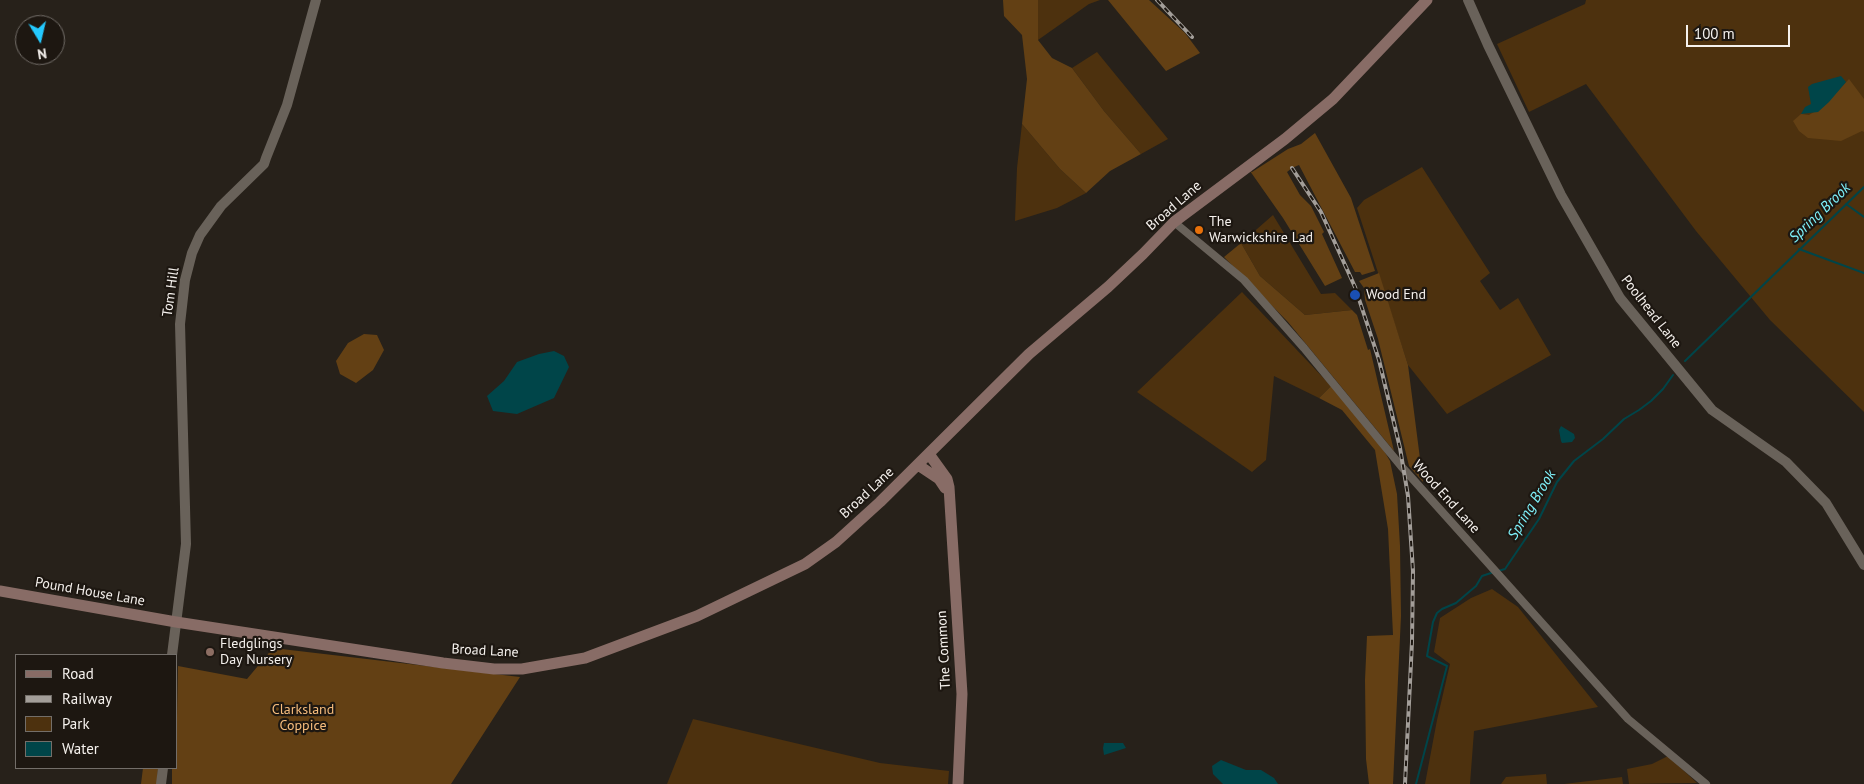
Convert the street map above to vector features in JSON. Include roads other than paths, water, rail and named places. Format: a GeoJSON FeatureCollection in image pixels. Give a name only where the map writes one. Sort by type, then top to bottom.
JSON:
{"type":"FeatureCollection","features":[{"type":"Feature","properties":{"kind":"main road","name":"Broad Lane"},"geometry":{"type":"LineString","coordinates":[[176,622],[443,663],[494,669],[522,668],[585,658],[697,616],[805,564],[836,542],[918,465],[1029,354],[1108,287],[1174,222],[1323,108],[1427,0]]}},
{"type":"Feature","properties":{"kind":"main road","name":"The Common"},"geometry":{"type":"LineString","coordinates":[[929,454],[947,479],[962,694],[958,784]]}},
{"type":"Feature","properties":{"kind":"main road","name":"The Common"},"geometry":{"type":"LineString","coordinates":[[918,465],[939,479],[945,488],[950,515]]}},
{"type":"Feature","properties":{"kind":"main road","name":"Pound House Lane"},"geometry":{"type":"LineString","coordinates":[[0,591],[176,622]]}},
{"type":"Feature","properties":{"kind":"street","name":"Tom Hill"},"geometry":{"type":"LineString","coordinates":[[172,654],[186,544],[180,324],[186,280],[192,253],[200,235],[221,206],[264,164],[287,105],[316,0]]}},
{"type":"Feature","properties":{"kind":"street","name":"Poolhead Lane"},"geometry":{"type":"LineString","coordinates":[[1468,0],[1561,195],[1620,298],[1712,410],[1786,462],[1826,503],[1864,565]]}},
{"type":"Feature","properties":{"kind":"street","name":"Wood End Lane"},"geometry":{"type":"LineString","coordinates":[[1174,222],[1244,280],[1304,348],[1401,466],[1628,720],[1706,784]]}},
{"type":"Feature","properties":{"kind":"street"},"geometry":{"type":"LineString","coordinates":[[161,784],[163,769]]}},
{"type":"Feature","properties":{"kind":"water"},"geometry":{"type":"Polygon","coordinates":[[[1841,76],[1846,82],[1829,102],[1818,112],[1801,114],[1805,107],[1811,104],[1808,87],[1812,84],[1841,76]]]}},
{"type":"Feature","properties":{"kind":"water"},"geometry":{"type":"Polygon","coordinates":[[[554,351],[564,356],[569,367],[554,398],[517,414],[493,411],[487,396],[504,381],[517,362],[554,351]]]}},
{"type":"Feature","properties":{"kind":"water"},"geometry":{"type":"Polygon","coordinates":[[[1561,426],[1574,434],[1575,438],[1572,442],[1562,443],[1559,430],[1561,426]]]}},
{"type":"Feature","properties":{"kind":"water"},"geometry":{"type":"Polygon","coordinates":[[[1104,743],[1123,743],[1126,748],[1104,755],[1104,743]]]}},
{"type":"Feature","properties":{"kind":"water"},"geometry":{"type":"Polygon","coordinates":[[[1221,760],[1246,770],[1261,770],[1274,778],[1278,784],[1223,784],[1213,774],[1212,766],[1221,760]]]}},
{"type":"Feature","properties":{"kind":"waterway","name":"Spring Brook"},"geometry":{"type":"LineString","coordinates":[[1685,361],[1864,187]]}},
{"type":"Feature","properties":{"kind":"waterway"},"geometry":{"type":"LineString","coordinates":[[1846,204],[1864,217]]}},
{"type":"Feature","properties":{"kind":"waterway"},"geometry":{"type":"LineString","coordinates":[[1799,249],[1864,273]]}},
{"type":"Feature","properties":{"kind":"waterway","name":"Spring Brook"},"geometry":{"type":"LineString","coordinates":[[1498,571],[1505,569],[1539,519],[1557,482],[1574,461],[1603,439],[1624,419],[1651,401],[1673,375]]}},
{"type":"Feature","properties":{"kind":"waterway","name":"Spring Brook"},"geometry":{"type":"LineString","coordinates":[[1416,784],[1447,666],[1427,656],[1433,622],[1437,613],[1456,603],[1476,586],[1482,576],[1494,572]]}},
{"type":"Feature","properties":{"kind":"railway"},"geometry":{"type":"LineString","coordinates":[[1157,0],[1192,37]]}},
{"type":"Feature","properties":{"kind":"railway"},"geometry":{"type":"LineString","coordinates":[[1292,168],[1321,212],[1355,287],[1379,360],[1400,448],[1408,496],[1413,571],[1412,642],[1405,784]]}},
{"type":"Feature","properties":{"kind":"place","name":"The Warwickshire Lad"},"geometry":{"type":"Point","coordinates":[1199,230]}},
{"type":"Feature","properties":{"kind":"place","name":"Wood End"},"geometry":{"type":"Point","coordinates":[1355,295]}},
{"type":"Feature","properties":{"kind":"place","name":"Fledglings Day Nursery"},"geometry":{"type":"Point","coordinates":[210,652]}},
{"type":"Feature","properties":{"kind":"park label","name":"Clarksland Coppice"},"geometry":{"type":"Point","coordinates":[303,718]}}]}
